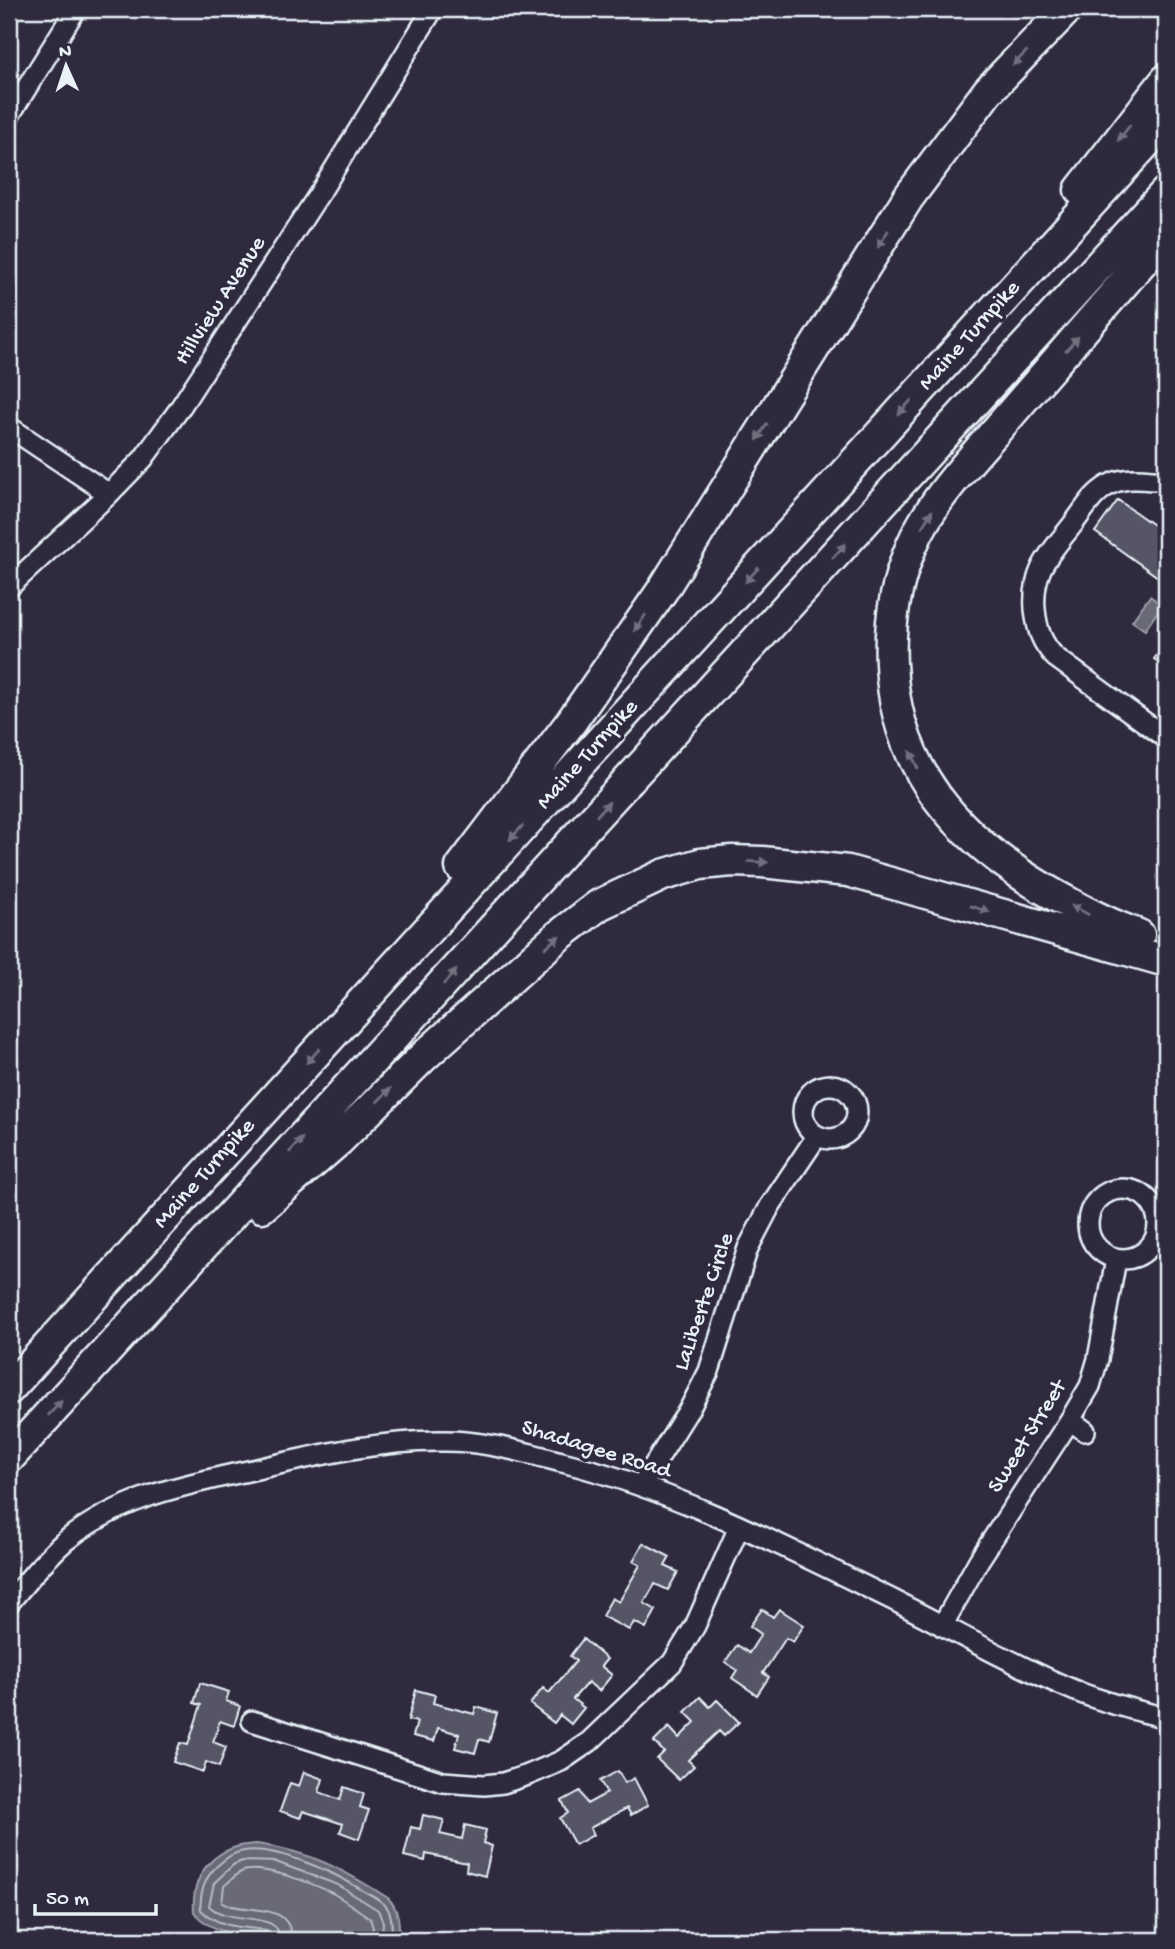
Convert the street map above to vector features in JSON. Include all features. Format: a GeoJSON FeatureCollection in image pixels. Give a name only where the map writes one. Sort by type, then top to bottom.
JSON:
{"type":"FeatureCollection","features":[{"type":"Feature","properties":{"kind":"highway"},"geometry":{"type":"LineString","coordinates":[[336,1030],[512,802],[607,672],[662,591],[916,187],[988,91],[1067,9]]}},
{"type":"Feature","properties":{"kind":"highway"},"geometry":{"type":"LineString","coordinates":[[954,354],[1166,80]]}},
{"type":"Feature","properties":{"kind":"highway","name":"Maine Turnpike"},"geometry":{"type":"LineString","coordinates":[[9,1389],[1166,121]]}},
{"type":"Feature","properties":{"kind":"highway","name":"Maine Turnpike"},"geometry":{"type":"LineString","coordinates":[[9,1458],[1166,192]]}},
{"type":"Feature","properties":{"kind":"highway"},"geometry":{"type":"LineString","coordinates":[[1166,234],[964,469],[925,521],[902,572],[890,645],[895,704],[911,755],[933,794],[964,829],[1002,862],[1061,899],[1116,927],[1166,944]]}},
{"type":"Feature","properties":{"kind":"highway"},"geometry":{"type":"LineString","coordinates":[[151,1304],[338,1141],[423,1057],[547,946],[599,905],[663,875],[700,864],[732,861],[848,871],[1166,961]]}},
{"type":"Feature","properties":{"kind":"street"},"geometry":{"type":"LineString","coordinates":[[9,116],[76,9]]}},
{"type":"Feature","properties":{"kind":"street","name":"Hillview Avenue"},"geometry":{"type":"LineString","coordinates":[[9,587],[143,459],[178,411],[321,191],[433,9]]}},
{"type":"Feature","properties":{"kind":"street"},"geometry":{"type":"LineString","coordinates":[[9,427],[109,494]]}},
{"type":"Feature","properties":{"kind":"street"},"geometry":{"type":"LineString","coordinates":[[1166,481],[1120,480],[1097,493],[1047,556],[1039,570],[1034,598],[1037,630],[1046,648],[1166,738]]}},
{"type":"Feature","properties":{"kind":"street","name":"LaLiberte Circle"},"geometry":{"type":"LineString","coordinates":[[641,1486],[691,1406],[709,1371],[748,1248],[770,1206],[817,1136]]}},
{"type":"Feature","properties":{"kind":"street","name":"Sweet Street"},"geometry":{"type":"LineString","coordinates":[[942,1626],[979,1560],[1078,1425],[1094,1373],[1116,1259]]}},
{"type":"Feature","properties":{"kind":"street","name":"Shadagee Road"},"geometry":{"type":"LineString","coordinates":[[9,1603],[64,1542],[102,1517],[137,1499],[164,1490],[315,1455],[415,1441],[466,1442],[537,1455],[588,1468],[641,1486],[739,1527],[890,1598],[1066,1687],[1166,1718]]}},
{"type":"Feature","properties":{"kind":"street"},"geometry":{"type":"LineString","coordinates":[[253,1721],[443,1782],[484,1785],[503,1783],[528,1775],[561,1761],[589,1742],[672,1663],[695,1626],[739,1527]]}},
{"type":"Feature","properties":{"kind":"water"},"geometry":{"type":"Polygon","coordinates":[[[1150,596],[1162,605],[1145,630],[1132,621],[1150,596]]]}},
{"type":"Feature","properties":{"kind":"water"},"geometry":{"type":"Polygon","coordinates":[[[257,1844],[294,1851],[326,1863],[388,1898],[395,1907],[398,1918],[397,1940],[287,1940],[245,1936],[222,1931],[202,1921],[194,1912],[194,1897],[197,1884],[209,1863],[230,1849],[257,1844]]]}},
{"type":"Feature","properties":{"kind":"building"},"geometry":{"type":"Polygon","coordinates":[[[1118,500],[1166,534],[1166,565],[1158,577],[1095,532],[1118,500]]]}},
{"type":"Feature","properties":{"kind":"building"},"geometry":{"type":"Polygon","coordinates":[[[1166,643],[1166,668],[1154,659],[1166,643]]]}},
{"type":"Feature","properties":{"kind":"building"},"geometry":{"type":"Polygon","coordinates":[[[643,1543],[670,1557],[665,1566],[678,1572],[668,1590],[655,1584],[644,1603],[656,1610],[646,1628],[634,1622],[629,1630],[602,1616],[612,1598],[619,1602],[640,1565],[633,1561],[643,1543]]]}},
{"type":"Feature","properties":{"kind":"building"},"geometry":{"type":"Polygon","coordinates":[[[762,1609],[773,1617],[779,1609],[804,1625],[793,1642],[786,1638],[763,1673],[769,1677],[757,1695],[732,1678],[737,1670],[725,1662],[737,1645],[749,1653],[761,1634],[750,1626],[762,1609]]]}},
{"type":"Feature","properties":{"kind":"building"},"geometry":{"type":"Polygon","coordinates":[[[583,1639],[607,1659],[601,1666],[612,1675],[599,1691],[588,1682],[573,1699],[584,1708],[571,1724],[560,1715],[554,1723],[530,1704],[543,1688],[549,1693],[576,1661],[570,1656],[583,1639]]]}},
{"type":"Feature","properties":{"kind":"building"},"geometry":{"type":"Polygon","coordinates":[[[200,1683],[229,1692],[226,1701],[240,1706],[234,1726],[220,1721],[213,1742],[226,1747],[219,1767],[206,1762],[203,1772],[173,1762],[180,1743],[188,1745],[201,1705],[194,1703],[200,1683]]]}},
{"type":"Feature","properties":{"kind":"building"},"geometry":{"type":"Polygon","coordinates":[[[416,1690],[435,1695],[433,1703],[474,1714],[476,1707],[497,1713],[489,1742],[479,1739],[475,1753],[455,1748],[459,1734],[438,1728],[434,1741],[413,1736],[417,1722],[408,1720],[416,1690]]]}},
{"type":"Feature","properties":{"kind":"building"},"geometry":{"type":"Polygon","coordinates":[[[700,1697],[710,1707],[717,1700],[739,1722],[724,1736],[719,1731],[688,1760],[694,1766],[679,1780],[657,1759],[664,1752],[654,1742],[669,1727],[679,1738],[695,1722],[685,1712],[700,1697]]]}},
{"type":"Feature","properties":{"kind":"building"},"geometry":{"type":"Polygon","coordinates":[[[618,1771],[625,1783],[634,1778],[648,1805],[631,1815],[627,1808],[590,1828],[593,1835],[575,1845],[560,1818],[568,1813],[562,1801],[580,1791],[587,1804],[607,1793],[600,1781],[618,1771]]]}},
{"type":"Feature","properties":{"kind":"building"},"geometry":{"type":"Polygon","coordinates":[[[304,1772],[323,1779],[319,1792],[340,1800],[344,1787],[364,1794],[360,1807],[369,1810],[359,1839],[340,1832],[343,1824],[303,1811],[300,1818],[280,1811],[290,1783],[299,1786],[304,1772]]]}},
{"type":"Feature","properties":{"kind":"building"},"geometry":{"type":"Polygon","coordinates":[[[423,1815],[444,1820],[440,1834],[462,1839],[465,1825],[486,1830],[483,1843],[492,1846],[485,1876],[466,1871],[467,1863],[426,1854],[425,1861],[404,1856],[411,1827],[420,1829],[423,1815]]]}}]}
